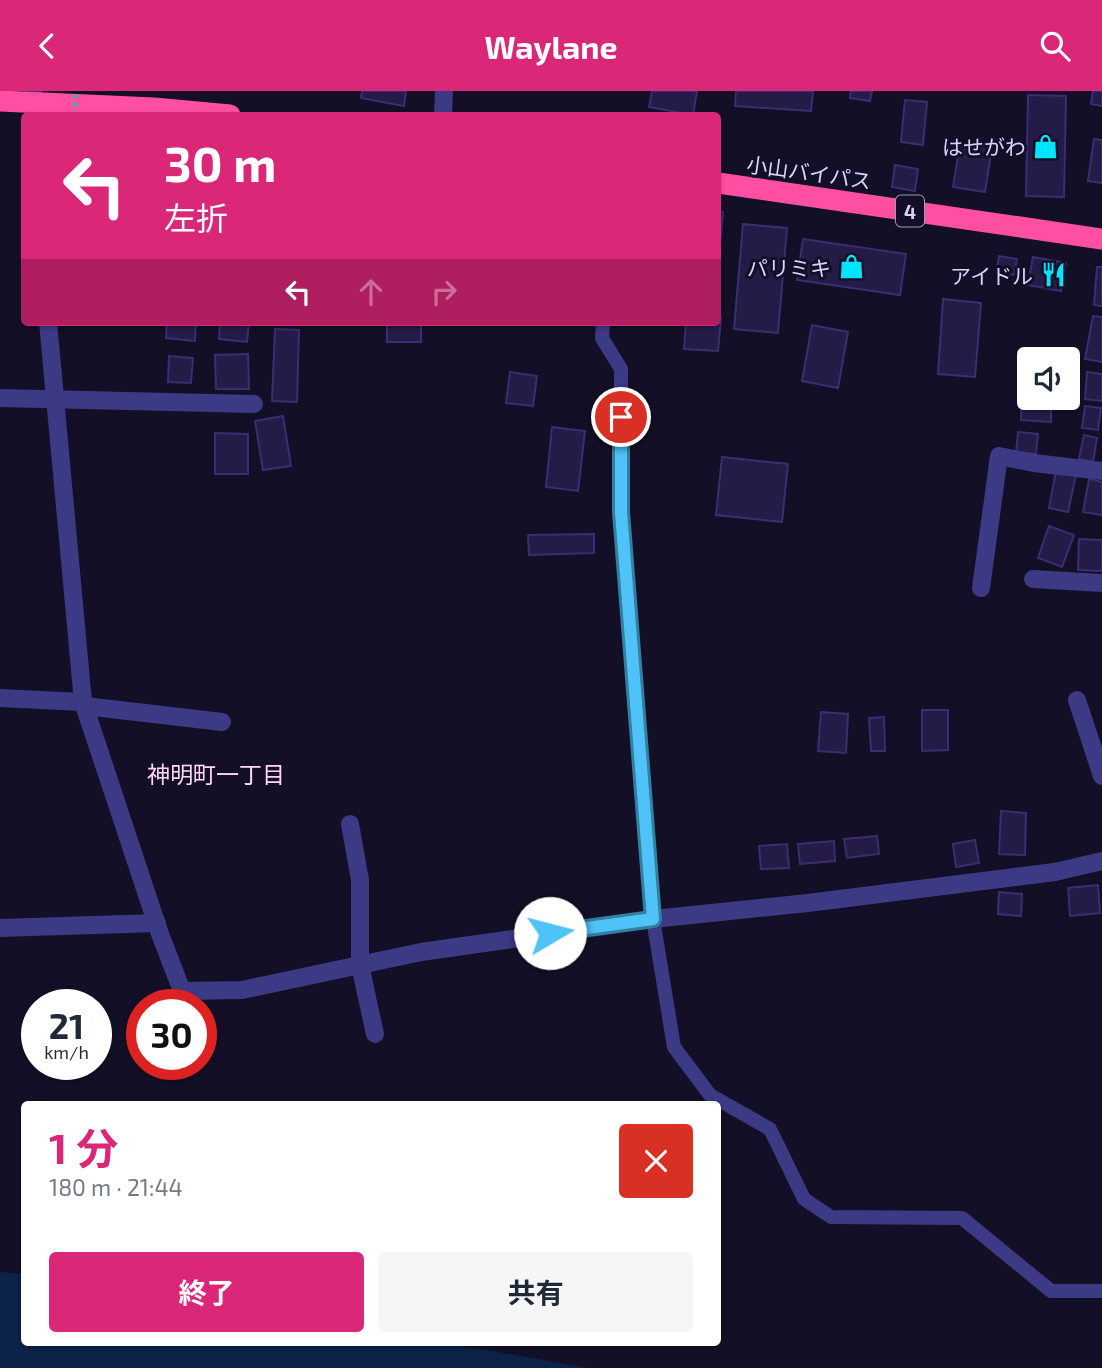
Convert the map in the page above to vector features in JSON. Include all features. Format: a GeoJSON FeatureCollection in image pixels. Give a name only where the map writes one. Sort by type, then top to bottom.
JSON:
{"type":"FeatureCollection","features":[{"type":"Feature","properties":{"kind":"highway"},"geometry":{"type":"LineString","coordinates":[[0,101],[197,112]]}},
{"type":"Feature","properties":{"kind":"highway","name":"小山バイパス"},"geometry":{"type":"LineString","coordinates":[[721,183],[1102,239]]}},
{"type":"Feature","properties":{"kind":"street"},"geometry":{"type":"LineString","coordinates":[[443,112],[444,91]]}},
{"type":"Feature","properties":{"kind":"street"},"geometry":{"type":"LineString","coordinates":[[48,326],[84,704],[182,991],[242,991],[421,952],[653,919],[808,903],[1055,872],[1102,861]]}},
{"type":"Feature","properties":{"kind":"street"},"geometry":{"type":"LineString","coordinates":[[0,397],[254,404]]}},
{"type":"Feature","properties":{"kind":"street"},"geometry":{"type":"LineString","coordinates":[[981,588],[999,456],[1102,471]]}},
{"type":"Feature","properties":{"kind":"street"},"geometry":{"type":"LineString","coordinates":[[1033,579],[1102,583]]}},
{"type":"Feature","properties":{"kind":"street"},"geometry":{"type":"LineString","coordinates":[[0,698],[84,704],[222,722]]}},
{"type":"Feature","properties":{"kind":"street"},"geometry":{"type":"LineString","coordinates":[[1077,700],[1102,776]]}},
{"type":"Feature","properties":{"kind":"street"},"geometry":{"type":"LineString","coordinates":[[350,824],[360,880],[360,965],[376,1034]]}},
{"type":"Feature","properties":{"kind":"street"},"geometry":{"type":"LineString","coordinates":[[0,928],[157,923]]}},
{"type":"Feature","properties":{"kind":"lane"},"geometry":{"type":"LineString","coordinates":[[603,326],[602,338],[621,369],[621,512],[653,919],[674,1047],[710,1095],[721,1101]]}},
{"type":"Feature","properties":{"kind":"lane"},"geometry":{"type":"LineString","coordinates":[[721,1101],[770,1129],[804,1199],[831,1217],[962,1218],[1051,1291],[1102,1291]]}},
{"type":"Feature","properties":{"kind":"path"},"geometry":{"type":"LineString","coordinates":[[75,91],[75,112]]}},
{"type":"Feature","properties":{"kind":"water"},"geometry":{"type":"Polygon","coordinates":[[[0,1272],[21,1274],[21,1346],[464,1346],[589,1368],[0,1368],[0,1272]]]}},
{"type":"Feature","properties":{"kind":"building"},"geometry":{"type":"Polygon","coordinates":[[[362,91],[406,91],[404,106],[361,98],[362,91]]]}},
{"type":"Feature","properties":{"kind":"building"},"geometry":{"type":"Polygon","coordinates":[[[652,91],[697,91],[694,112],[649,107],[652,91]]]}},
{"type":"Feature","properties":{"kind":"building"},"geometry":{"type":"Polygon","coordinates":[[[736,91],[813,91],[811,111],[735,106],[736,91]]]}},
{"type":"Feature","properties":{"kind":"building"},"geometry":{"type":"Polygon","coordinates":[[[851,91],[872,91],[870,101],[850,98],[851,91]]]}},
{"type":"Feature","properties":{"kind":"building"},"geometry":{"type":"Polygon","coordinates":[[[1093,91],[1102,91],[1102,106],[1091,104],[1093,91]]]}},
{"type":"Feature","properties":{"kind":"building","name":"はせがわ"},"geometry":{"type":"Polygon","coordinates":[[[1028,95],[1066,96],[1064,197],[1026,196],[1028,95]]]}},
{"type":"Feature","properties":{"kind":"building"},"geometry":{"type":"Polygon","coordinates":[[[905,100],[927,102],[923,145],[901,142],[905,100]]]}},
{"type":"Feature","properties":{"kind":"building"},"geometry":{"type":"Polygon","coordinates":[[[1094,139],[1102,140],[1102,183],[1088,181],[1094,139]]]}},
{"type":"Feature","properties":{"kind":"building"},"geometry":{"type":"Polygon","coordinates":[[[960,143],[992,148],[985,192],[953,187],[960,143]]]}},
{"type":"Feature","properties":{"kind":"building"},"geometry":{"type":"Polygon","coordinates":[[[895,165],[918,169],[915,191],[892,187],[895,165]]]}},
{"type":"Feature","properties":{"kind":"building"},"geometry":{"type":"Polygon","coordinates":[[[743,224],[787,228],[778,333],[734,329],[743,224]]]}},
{"type":"Feature","properties":{"kind":"building","name":"パリミキ"},"geometry":{"type":"Polygon","coordinates":[[[803,239],[906,254],[900,295],[797,280],[803,239]]]}},
{"type":"Feature","properties":{"kind":"building"},"geometry":{"type":"Polygon","coordinates":[[[999,256],[1017,259],[1014,275],[996,273],[999,256]]]}},
{"type":"Feature","properties":{"kind":"building"},"geometry":{"type":"Polygon","coordinates":[[[1033,257],[1066,263],[1061,291],[1028,285],[1033,257]]]}},
{"type":"Feature","properties":{"kind":"building"},"geometry":{"type":"Polygon","coordinates":[[[1097,267],[1102,267],[1102,306],[1094,305],[1097,267]]]}},
{"type":"Feature","properties":{"kind":"building"},"geometry":{"type":"Polygon","coordinates":[[[943,299],[981,303],[975,377],[938,374],[943,299]]]}},
{"type":"Feature","properties":{"kind":"building"},"geometry":{"type":"Polygon","coordinates":[[[1093,316],[1102,317],[1102,362],[1085,359],[1093,316]]]}},
{"type":"Feature","properties":{"kind":"building"},"geometry":{"type":"Polygon","coordinates":[[[812,325],[848,332],[838,388],[802,381],[812,325]]]}},
{"type":"Feature","properties":{"kind":"building"},"geometry":{"type":"Polygon","coordinates":[[[167,326],[196,326],[195,341],[166,338],[167,326]]]}},
{"type":"Feature","properties":{"kind":"building"},"geometry":{"type":"Polygon","coordinates":[[[220,326],[249,326],[247,342],[219,339],[220,326]]]}},
{"type":"Feature","properties":{"kind":"building"},"geometry":{"type":"Polygon","coordinates":[[[387,326],[421,326],[421,342],[387,342],[387,326]]]}},
{"type":"Feature","properties":{"kind":"building"},"geometry":{"type":"Polygon","coordinates":[[[686,326],[720,326],[718,351],[684,349],[686,326]]]}},
{"type":"Feature","properties":{"kind":"building"},"geometry":{"type":"Polygon","coordinates":[[[275,329],[299,330],[297,402],[272,401],[275,329]]]}},
{"type":"Feature","properties":{"kind":"building"},"geometry":{"type":"Polygon","coordinates":[[[248,354],[249,389],[216,389],[215,355],[248,354]]]}},
{"type":"Feature","properties":{"kind":"building"},"geometry":{"type":"Polygon","coordinates":[[[169,356],[193,358],[191,383],[168,382],[169,356]]]}},
{"type":"Feature","properties":{"kind":"building"},"geometry":{"type":"Polygon","coordinates":[[[510,372],[537,376],[533,406],[506,403],[510,372]]]}},
{"type":"Feature","properties":{"kind":"building"},"geometry":{"type":"Polygon","coordinates":[[[1087,372],[1102,374],[1102,401],[1085,399],[1087,372]]]}},
{"type":"Feature","properties":{"kind":"building"},"geometry":{"type":"Polygon","coordinates":[[[1085,406],[1101,408],[1098,430],[1082,428],[1085,406]]]}},
{"type":"Feature","properties":{"kind":"building"},"geometry":{"type":"Polygon","coordinates":[[[1021,410],[1051,410],[1051,422],[1021,420],[1021,410]]]}},
{"type":"Feature","properties":{"kind":"building"},"geometry":{"type":"Polygon","coordinates":[[[283,416],[291,466],[263,470],[255,421],[283,416]]]}},
{"type":"Feature","properties":{"kind":"building"},"geometry":{"type":"Polygon","coordinates":[[[552,427],[585,431],[578,491],[546,487],[552,427]]]}},
{"type":"Feature","properties":{"kind":"building"},"geometry":{"type":"Polygon","coordinates":[[[1018,432],[1038,434],[1036,454],[1016,452],[1018,432]]]}},
{"type":"Feature","properties":{"kind":"building"},"geometry":{"type":"Polygon","coordinates":[[[215,433],[248,434],[248,474],[215,474],[215,433]]]}},
{"type":"Feature","properties":{"kind":"building"},"geometry":{"type":"Polygon","coordinates":[[[1084,435],[1097,438],[1093,462],[1079,459],[1084,435]]]}},
{"type":"Feature","properties":{"kind":"building"},"geometry":{"type":"Polygon","coordinates":[[[722,457],[788,464],[782,522],[716,515],[722,457]]]}},
{"type":"Feature","properties":{"kind":"building"},"geometry":{"type":"Polygon","coordinates":[[[1056,471],[1076,475],[1068,512],[1049,508],[1056,471]]]}},
{"type":"Feature","properties":{"kind":"building"},"geometry":{"type":"Polygon","coordinates":[[[1089,479],[1102,482],[1102,515],[1083,512],[1089,479]]]}},
{"type":"Feature","properties":{"kind":"building"},"geometry":{"type":"Polygon","coordinates":[[[1049,526],[1074,535],[1062,567],[1038,558],[1049,526]]]}},
{"type":"Feature","properties":{"kind":"building"},"geometry":{"type":"Polygon","coordinates":[[[594,534],[594,553],[529,555],[528,535],[594,534]]]}},
{"type":"Feature","properties":{"kind":"building"},"geometry":{"type":"Polygon","coordinates":[[[1079,539],[1102,540],[1102,571],[1078,570],[1079,539]]]}},
{"type":"Feature","properties":{"kind":"building"},"geometry":{"type":"Polygon","coordinates":[[[922,710],[948,710],[948,750],[922,751],[922,710]]]}},
{"type":"Feature","properties":{"kind":"building"},"geometry":{"type":"Polygon","coordinates":[[[821,712],[848,714],[846,753],[818,751],[821,712]]]}},
{"type":"Feature","properties":{"kind":"building"},"geometry":{"type":"Polygon","coordinates":[[[884,717],[885,751],[871,751],[869,718],[884,717]]]}},
{"type":"Feature","properties":{"kind":"building"},"geometry":{"type":"Polygon","coordinates":[[[1001,811],[1026,813],[1025,855],[999,854],[1001,811]]]}},
{"type":"Feature","properties":{"kind":"building"},"geometry":{"type":"Polygon","coordinates":[[[877,836],[879,854],[847,858],[844,839],[877,836]]]}},
{"type":"Feature","properties":{"kind":"building"},"geometry":{"type":"Polygon","coordinates":[[[975,840],[979,863],[956,867],[953,844],[975,840]]]}},
{"type":"Feature","properties":{"kind":"building"},"geometry":{"type":"Polygon","coordinates":[[[834,841],[835,861],[800,864],[798,844],[834,841]]]}},
{"type":"Feature","properties":{"kind":"building"},"geometry":{"type":"Polygon","coordinates":[[[787,844],[789,868],[761,869],[759,846],[787,844]]]}},
{"type":"Feature","properties":{"kind":"building"},"geometry":{"type":"Polygon","coordinates":[[[1098,885],[1100,913],[1070,916],[1068,888],[1098,885]]]}},
{"type":"Feature","properties":{"kind":"building"},"geometry":{"type":"Polygon","coordinates":[[[999,892],[1022,894],[1021,916],[998,914],[999,892]]]}},
{"type":"Feature","properties":{"kind":"place","name":"はせがわ"},"geometry":{"type":"Point","coordinates":[1046,146]}},
{"type":"Feature","properties":{"kind":"place","name":"パリミキ"},"geometry":{"type":"Point","coordinates":[851,267]}},
{"type":"Feature","properties":{"kind":"place","name":"アイドル"},"geometry":{"type":"Point","coordinates":[1053,275]}},
{"type":"Feature","properties":{"kind":"district","name":"神明町一丁目"},"geometry":{"type":"Point","coordinates":[216,774]}},
{"type":"Feature","properties":{"kind":"route"},"geometry":{"type":"LineString","coordinates":[[550,933],[653,919],[621,512],[621,417]]}}]}
